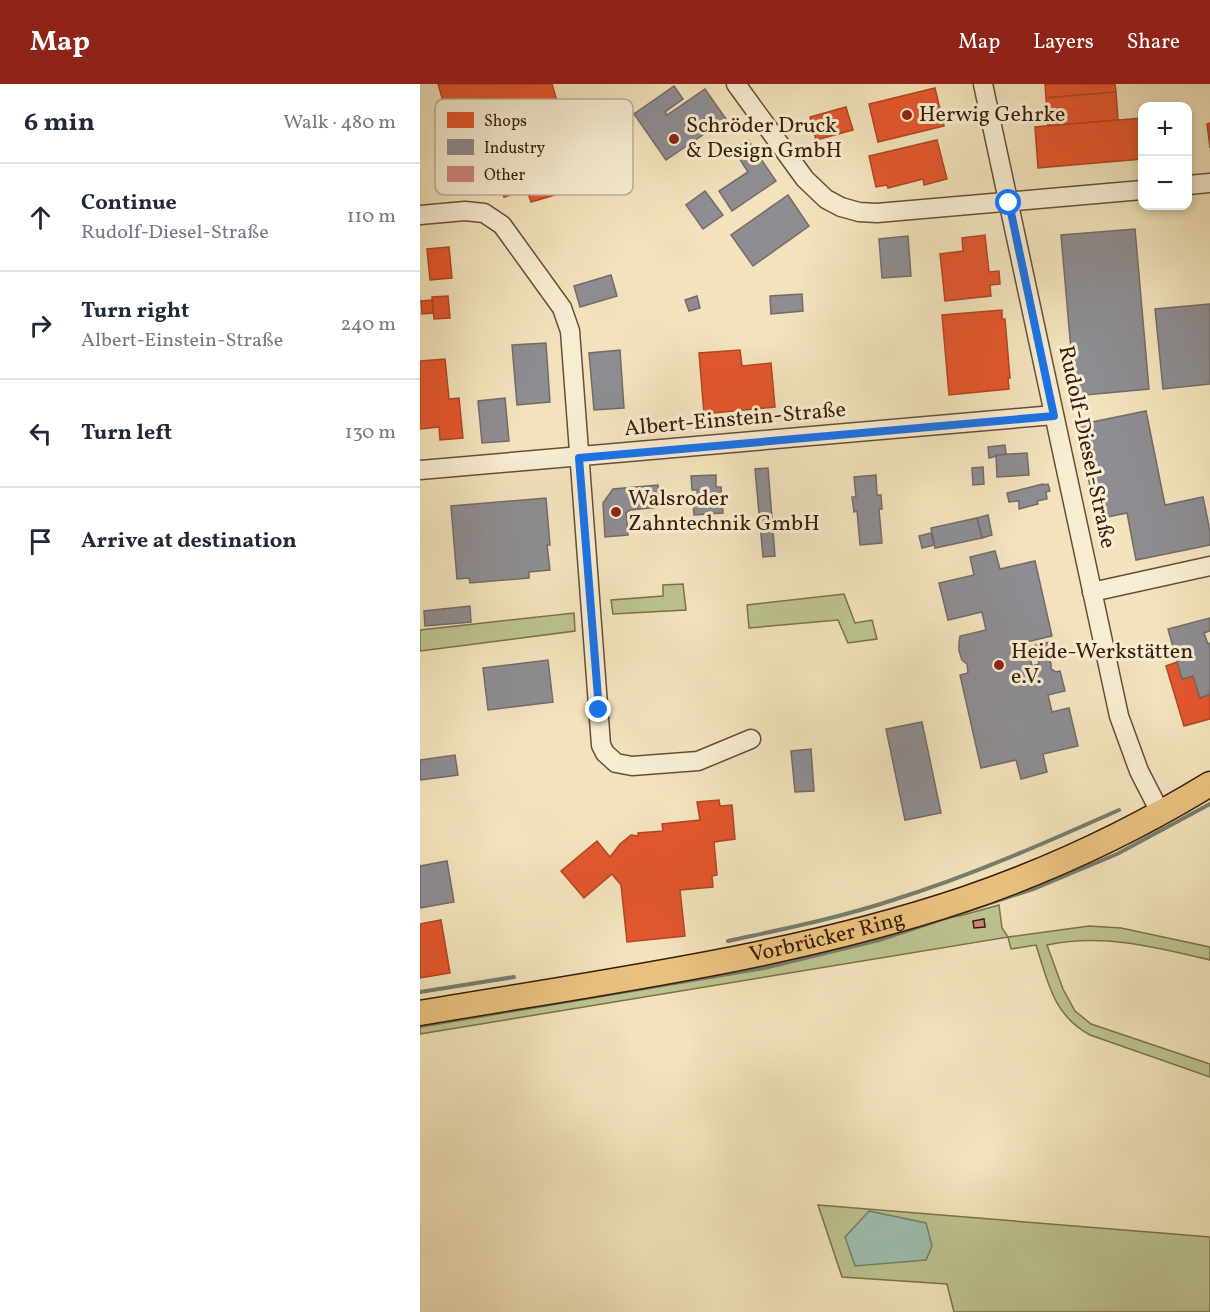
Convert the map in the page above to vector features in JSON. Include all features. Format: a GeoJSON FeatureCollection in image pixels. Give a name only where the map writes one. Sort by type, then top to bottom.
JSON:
{"type":"FeatureCollection","features":[{"type":"Feature","properties":{"kind":"main road","name":"Vorbrücker Ring"},"geometry":{"type":"LineString","coordinates":[[420,1013],[731,959],[885,923],[966,898],[1061,861],[1161,814],[1210,784]]}},
{"type":"Feature","properties":{"kind":"street"},"geometry":{"type":"LineString","coordinates":[[736,84],[805,179],[826,199],[841,207],[859,212],[877,213],[1009,203],[1138,190]]}},
{"type":"Feature","properties":{"kind":"street","name":"Rudolf-Diesel-Straße"},"geometry":{"type":"LineString","coordinates":[[983,84],[1119,716],[1139,771],[1161,814]]}},
{"type":"Feature","properties":{"kind":"street"},"geometry":{"type":"LineString","coordinates":[[1192,185],[1210,183]]}},
{"type":"Feature","properties":{"kind":"street"},"geometry":{"type":"LineString","coordinates":[[420,215],[465,211],[484,213],[502,225],[562,308],[570,331],[601,745],[605,753],[609,759],[623,766],[698,761],[751,739]]}},
{"type":"Feature","properties":{"kind":"street","name":"Albert-Einstein-Straße"},"geometry":{"type":"LineString","coordinates":[[420,470],[1054,416]]}},
{"type":"Feature","properties":{"kind":"street"},"geometry":{"type":"LineString","coordinates":[[1092,592],[1210,566]]}},
{"type":"Feature","properties":{"kind":"green space"},"geometry":{"type":"Polygon","coordinates":[[[683,584],[686,610],[613,614],[611,600],[663,596],[663,585],[683,584]]]}},
{"type":"Feature","properties":{"kind":"green space"},"geometry":{"type":"Polygon","coordinates":[[[844,594],[855,623],[872,620],[877,639],[848,643],[838,620],[749,628],[747,605],[844,594]]]}},
{"type":"Feature","properties":{"kind":"green space"},"geometry":{"type":"Polygon","coordinates":[[[574,613],[575,631],[420,651],[420,630],[574,613]]]}},
{"type":"Feature","properties":{"kind":"green space"},"geometry":{"type":"Polygon","coordinates":[[[999,905],[1002,928],[1008,937],[420,1034],[420,1024],[734,966],[999,905]]]}},
{"type":"Feature","properties":{"kind":"green space"},"geometry":{"type":"Polygon","coordinates":[[[1089,926],[1121,928],[1210,947],[1210,960],[1149,946],[1109,941],[1088,940],[1047,945],[1063,989],[1075,1011],[1091,1024],[1210,1064],[1210,1077],[1090,1035],[1078,1027],[1068,1018],[1054,996],[1036,945],[1011,949],[1008,937],[1089,926]]]}},
{"type":"Feature","properties":{"kind":"green space"},"geometry":{"type":"Polygon","coordinates":[[[818,1205],[1210,1237],[1210,1312],[954,1312],[947,1284],[842,1277],[818,1205]]]}},
{"type":"Feature","properties":{"kind":"shaded area"},"geometry":{"type":"Polygon","coordinates":[[[869,1211],[926,1223],[932,1246],[926,1260],[855,1266],[845,1237],[869,1211]]]}},
{"type":"Feature","properties":{"kind":"building: Shops"},"geometry":{"type":"Polygon","coordinates":[[[438,84],[552,84],[556,99],[442,99],[438,84]]]}},
{"type":"Feature","properties":{"kind":"building: Shops"},"geometry":{"type":"Polygon","coordinates":[[[1045,84],[1115,84],[1116,92],[1046,98],[1045,84]]]}},
{"type":"Feature","properties":{"kind":"building: Shops","name":"Herwig Gehrke"},"geometry":{"type":"Polygon","coordinates":[[[935,88],[944,126],[878,142],[869,104],[935,88]]]}},
{"type":"Feature","properties":{"kind":"building: Shops"},"geometry":{"type":"Polygon","coordinates":[[[1116,92],[1118,120],[1048,126],[1046,98],[1116,92]]]}},
{"type":"Feature","properties":{"kind":"building: Shops"},"geometry":{"type":"Polygon","coordinates":[[[846,107],[853,130],[816,140],[810,117],[846,107]]]}},
{"type":"Feature","properties":{"kind":"building: Shops"},"geometry":{"type":"Polygon","coordinates":[[[1138,118],[1138,159],[1038,168],[1035,127],[1138,118]]]}},
{"type":"Feature","properties":{"kind":"building: Shops"},"geometry":{"type":"Polygon","coordinates":[[[1210,123],[1210,148],[1207,124],[1210,123]]]}},
{"type":"Feature","properties":{"kind":"building: Shops"},"geometry":{"type":"Polygon","coordinates":[[[937,140],[947,179],[924,185],[923,179],[888,188],[887,185],[876,187],[869,156],[937,140]]]}},
{"type":"Feature","properties":{"kind":"building: Shops"},"geometry":{"type":"Polygon","coordinates":[[[529,195],[555,195],[531,202],[529,195]]]}},
{"type":"Feature","properties":{"kind":"building: Shops"},"geometry":{"type":"Polygon","coordinates":[[[985,235],[989,272],[999,271],[1000,284],[990,285],[991,296],[945,301],[940,254],[963,251],[962,238],[985,235]]]}},
{"type":"Feature","properties":{"kind":"building: Shops"},"geometry":{"type":"Polygon","coordinates":[[[449,247],[452,278],[430,280],[427,249],[449,247]]]}},
{"type":"Feature","properties":{"kind":"building: Shops"},"geometry":{"type":"Polygon","coordinates":[[[448,296],[450,318],[434,319],[432,297],[448,296]]]}},
{"type":"Feature","properties":{"kind":"building: Shops"},"geometry":{"type":"Polygon","coordinates":[[[432,300],[433,313],[422,314],[421,301],[432,300]]]}},
{"type":"Feature","properties":{"kind":"building: Shops"},"geometry":{"type":"Polygon","coordinates":[[[1002,310],[1002,319],[1005,319],[1009,389],[949,395],[942,315],[1002,310]]]}},
{"type":"Feature","properties":{"kind":"building: Shops"},"geometry":{"type":"Polygon","coordinates":[[[740,350],[742,366],[771,363],[775,407],[704,414],[699,353],[740,350]]]}},
{"type":"Feature","properties":{"kind":"building: Shops"},"geometry":{"type":"Polygon","coordinates":[[[445,359],[449,399],[459,398],[463,438],[440,440],[439,427],[420,429],[420,361],[445,359]]]}},
{"type":"Feature","properties":{"kind":"building: Shops"},"geometry":{"type":"Polygon","coordinates":[[[1177,662],[1182,679],[1193,676],[1200,698],[1210,694],[1210,719],[1184,726],[1166,666],[1177,662]]]}},
{"type":"Feature","properties":{"kind":"building: Shops"},"geometry":{"type":"Polygon","coordinates":[[[719,800],[720,806],[732,805],[735,839],[714,842],[717,875],[712,876],[713,887],[680,890],[685,936],[627,942],[621,885],[612,874],[584,898],[561,871],[597,841],[610,857],[631,835],[638,836],[638,833],[663,831],[662,824],[700,820],[697,802],[719,800]]]}},
{"type":"Feature","properties":{"kind":"building: Shops"},"geometry":{"type":"Polygon","coordinates":[[[441,920],[450,973],[420,978],[420,924],[441,920]]]}},
{"type":"Feature","properties":{"kind":"building: Industry","name":"Schröder Druck & Design GmbH"},"geometry":{"type":"Polygon","coordinates":[[[674,86],[683,99],[665,112],[667,115],[705,89],[726,119],[666,160],[634,114],[674,86]]]}},
{"type":"Feature","properties":{"kind":"building: Industry"},"geometry":{"type":"Polygon","coordinates":[[[748,140],[776,181],[732,211],[719,191],[748,172],[734,150],[748,140]]]}},
{"type":"Feature","properties":{"kind":"building: Industry"},"geometry":{"type":"Polygon","coordinates":[[[705,191],[723,215],[703,229],[686,205],[705,191]]]}},
{"type":"Feature","properties":{"kind":"building: Industry"},"geometry":{"type":"Polygon","coordinates":[[[788,195],[809,226],[753,266],[731,235],[788,195]]]}},
{"type":"Feature","properties":{"kind":"building: Industry"},"geometry":{"type":"Polygon","coordinates":[[[1135,229],[1149,389],[1075,396],[1061,235],[1135,229]]]}},
{"type":"Feature","properties":{"kind":"building: Industry"},"geometry":{"type":"Polygon","coordinates":[[[908,236],[911,276],[882,278],[879,239],[908,236]]]}},
{"type":"Feature","properties":{"kind":"building: Industry"},"geometry":{"type":"Polygon","coordinates":[[[611,275],[617,296],[580,307],[574,286],[611,275]]]}},
{"type":"Feature","properties":{"kind":"building: Industry"},"geometry":{"type":"Polygon","coordinates":[[[802,294],[803,311],[771,314],[770,296],[802,294]]]}},
{"type":"Feature","properties":{"kind":"building: Industry"},"geometry":{"type":"Polygon","coordinates":[[[697,296],[700,308],[689,311],[685,300],[697,296]]]}},
{"type":"Feature","properties":{"kind":"building: Industry"},"geometry":{"type":"Polygon","coordinates":[[[1210,304],[1210,384],[1163,389],[1155,309],[1210,304]]]}},
{"type":"Feature","properties":{"kind":"building: Industry"},"geometry":{"type":"Polygon","coordinates":[[[546,343],[550,402],[517,405],[512,345],[546,343]]]}},
{"type":"Feature","properties":{"kind":"building: Industry"},"geometry":{"type":"Polygon","coordinates":[[[620,350],[624,408],[594,410],[589,353],[620,350]]]}},
{"type":"Feature","properties":{"kind":"building: Industry"},"geometry":{"type":"Polygon","coordinates":[[[505,398],[509,441],[482,443],[478,401],[505,398]]]}},
{"type":"Feature","properties":{"kind":"building: Industry"},"geometry":{"type":"Polygon","coordinates":[[[1146,411],[1165,505],[1203,497],[1210,531],[1210,545],[1136,560],[1127,513],[1097,519],[1077,425],[1146,411]]]}},
{"type":"Feature","properties":{"kind":"building: Industry"},"geometry":{"type":"Polygon","coordinates":[[[1005,445],[1006,454],[989,458],[988,447],[1005,445]]]}},
{"type":"Feature","properties":{"kind":"building: Industry"},"geometry":{"type":"Polygon","coordinates":[[[1027,453],[1029,475],[997,477],[996,455],[1027,453]]]}},
{"type":"Feature","properties":{"kind":"building: Industry"},"geometry":{"type":"Polygon","coordinates":[[[983,467],[984,484],[973,485],[972,468],[983,467]]]}},
{"type":"Feature","properties":{"kind":"building: Industry"},"geometry":{"type":"Polygon","coordinates":[[[768,468],[775,556],[763,557],[755,469],[768,468]]]}},
{"type":"Feature","properties":{"kind":"building: Industry"},"geometry":{"type":"Polygon","coordinates":[[[716,475],[716,487],[721,487],[723,513],[694,515],[693,502],[698,501],[697,490],[692,490],[691,476],[716,475]]]}},
{"type":"Feature","properties":{"kind":"building: Industry"},"geometry":{"type":"Polygon","coordinates":[[[876,475],[877,495],[881,495],[882,509],[879,509],[882,543],[860,545],[857,511],[854,512],[852,497],[856,497],[854,477],[876,475]]]}},
{"type":"Feature","properties":{"kind":"building: Industry"},"geometry":{"type":"Polygon","coordinates":[[[1048,484],[1050,491],[1046,492],[1047,499],[1037,501],[1038,504],[1019,509],[1019,501],[1009,502],[1007,493],[1048,484]]]}},
{"type":"Feature","properties":{"kind":"building: Industry","name":"Walsroder Zahntechnik GmbH"},"geometry":{"type":"Polygon","coordinates":[[[658,485],[660,507],[630,510],[626,513],[628,535],[605,537],[603,503],[613,489],[658,485]]]}},
{"type":"Feature","properties":{"kind":"building: Industry"},"geometry":{"type":"Polygon","coordinates":[[[546,498],[550,570],[529,572],[529,578],[470,583],[469,578],[457,579],[451,506],[546,498]]]}},
{"type":"Feature","properties":{"kind":"building: Industry"},"geometry":{"type":"Polygon","coordinates":[[[988,515],[992,535],[982,538],[977,518],[988,515]]]}},
{"type":"Feature","properties":{"kind":"building: Industry"},"geometry":{"type":"Polygon","coordinates":[[[977,518],[982,538],[935,548],[931,528],[977,518]]]}},
{"type":"Feature","properties":{"kind":"building: Industry"},"geometry":{"type":"Polygon","coordinates":[[[931,533],[934,545],[922,548],[919,536],[931,533]]]}},
{"type":"Feature","properties":{"kind":"building: Industry","name":"Heide-Werkstätten e.V."},"geometry":{"type":"Polygon","coordinates":[[[995,551],[1000,569],[1035,561],[1052,636],[1026,642],[1027,647],[1055,641],[1056,647],[1029,653],[1032,666],[1039,664],[1038,659],[1047,657],[1051,663],[1051,669],[1056,672],[1060,671],[1065,691],[1048,695],[1052,712],[1069,708],[1078,746],[1043,754],[1047,772],[1021,779],[1016,760],[981,768],[960,675],[968,673],[967,664],[962,660],[959,651],[959,643],[960,636],[986,630],[982,612],[948,620],[939,583],[974,575],[970,557],[995,551]]]}},
{"type":"Feature","properties":{"kind":"building: Industry"},"geometry":{"type":"Polygon","coordinates":[[[470,606],[471,622],[425,626],[424,611],[470,606]]]}},
{"type":"Feature","properties":{"kind":"building: Industry"},"geometry":{"type":"Polygon","coordinates":[[[1210,618],[1210,631],[1204,633],[1208,644],[1210,643],[1210,694],[1200,698],[1193,676],[1182,679],[1168,629],[1210,618]]]}},
{"type":"Feature","properties":{"kind":"building: Industry"},"geometry":{"type":"Polygon","coordinates":[[[548,660],[553,702],[488,710],[483,668],[548,660]]]}},
{"type":"Feature","properties":{"kind":"building: Industry"},"geometry":{"type":"Polygon","coordinates":[[[922,722],[941,813],[905,820],[886,729],[922,722]]]}},
{"type":"Feature","properties":{"kind":"building: Industry"},"geometry":{"type":"Polygon","coordinates":[[[811,749],[814,791],[795,792],[791,751],[811,749]]]}},
{"type":"Feature","properties":{"kind":"building: Industry"},"geometry":{"type":"Polygon","coordinates":[[[455,755],[458,775],[420,780],[420,760],[455,755]]]}},
{"type":"Feature","properties":{"kind":"building: Industry"},"geometry":{"type":"Polygon","coordinates":[[[447,861],[454,902],[420,908],[420,866],[447,861]]]}},
{"type":"Feature","properties":{"kind":"building: Other"},"geometry":{"type":"Polygon","coordinates":[[[984,919],[985,927],[974,928],[973,921],[984,919]]]}},
{"type":"Feature","properties":{"kind":"waterway"},"geometry":{"type":"LineString","coordinates":[[420,1026],[764,968],[879,940],[1036,888],[1117,854],[1210,804]]}},
{"type":"Feature","properties":{"kind":"waterway"},"geometry":{"type":"LineString","coordinates":[[728,941],[832,918],[922,891],[1063,835],[1119,810]]}},
{"type":"Feature","properties":{"kind":"waterway"},"geometry":{"type":"LineString","coordinates":[[420,992],[514,977]]}},
{"type":"Feature","properties":{"kind":"place","name":"Herwig Gehrke"},"geometry":{"type":"Point","coordinates":[907,115]}},
{"type":"Feature","properties":{"kind":"place","name":"Schröder Druck & Design GmbH"},"geometry":{"type":"Point","coordinates":[674,139]}},
{"type":"Feature","properties":{"kind":"place","name":"Walsroder Zahntechnik GmbH"},"geometry":{"type":"Point","coordinates":[616,512]}},
{"type":"Feature","properties":{"kind":"place","name":"Heide-Werkstätten e.V."},"geometry":{"type":"Point","coordinates":[999,665]}},
{"type":"Feature","properties":{"kind":"route"},"geometry":{"type":"LineString","coordinates":[[599,710],[579,458],[1054,416],[1009,203]]}}]}
